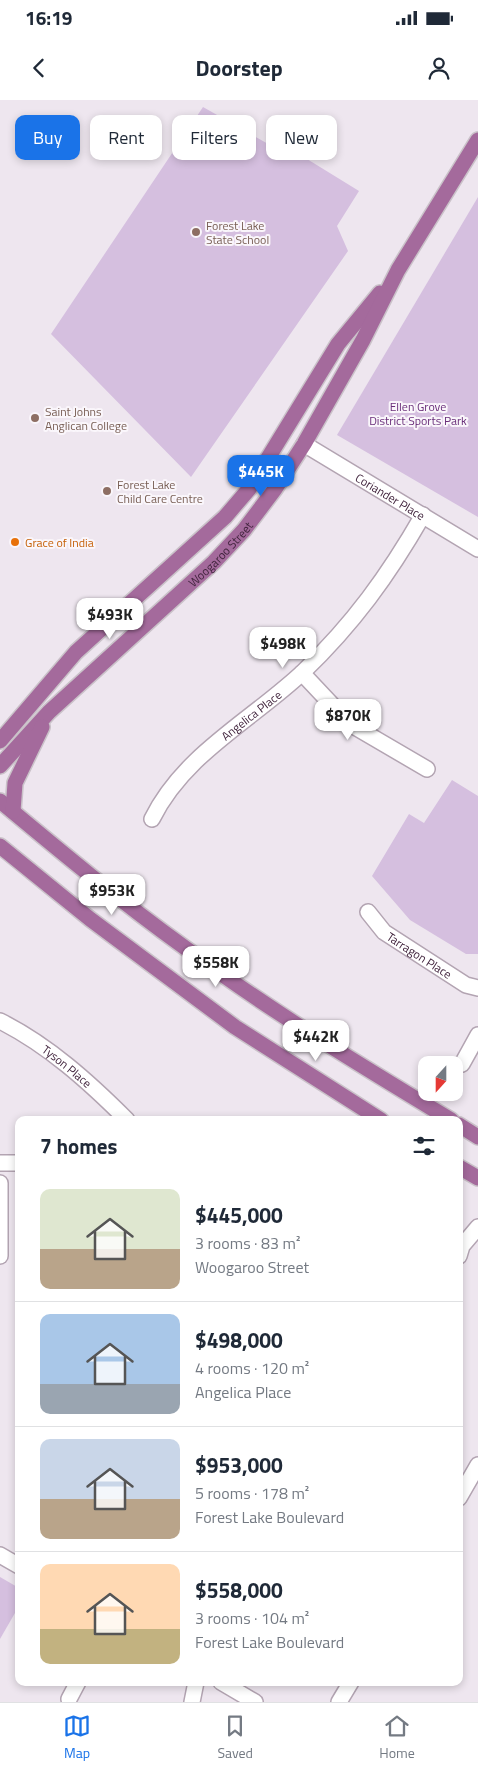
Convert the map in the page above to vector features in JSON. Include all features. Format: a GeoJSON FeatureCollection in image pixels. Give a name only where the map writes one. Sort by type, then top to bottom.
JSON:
{"type":"FeatureCollection","features":[{"type":"Feature","properties":{"kind":"main road","name":"Woogaroo Street"},"geometry":{"type":"LineString","coordinates":[[0,766],[50,712],[102,667],[230,547],[275,489],[304,444],[363,340],[398,270],[478,140]]}},
{"type":"Feature","properties":{"kind":"main road","name":"Woogaroo Street"},"geometry":{"type":"LineString","coordinates":[[2,737],[76,652],[225,518],[249,489],[338,344],[398,270]]}},
{"type":"Feature","properties":{"kind":"main road"},"geometry":{"type":"LineString","coordinates":[[285,433],[304,444]]}},
{"type":"Feature","properties":{"kind":"main road"},"geometry":{"type":"LineString","coordinates":[[13,811],[15,783],[50,712]]}},
{"type":"Feature","properties":{"kind":"main road"},"geometry":{"type":"LineString","coordinates":[[0,801],[122,900],[192,953],[320,1040],[444,1116]]}},
{"type":"Feature","properties":{"kind":"main road"},"geometry":{"type":"LineString","coordinates":[[0,846],[90,919],[235,1027],[375,1116]]}},
{"type":"Feature","properties":{"kind":"main road"},"geometry":{"type":"LineString","coordinates":[[463,1128],[478,1137]]}},
{"type":"Feature","properties":{"kind":"main road"},"geometry":{"type":"LineString","coordinates":[[463,1169],[478,1178]]}},
{"type":"Feature","properties":{"kind":"street","name":"Coriander Place"},"geometry":{"type":"LineString","coordinates":[[304,444],[478,549]]}},
{"type":"Feature","properties":{"kind":"street","name":"Angelica Place"},"geometry":{"type":"LineString","coordinates":[[152,820],[171,787],[208,750],[302,673],[365,606],[423,516]]}},
{"type":"Feature","properties":{"kind":"street"},"geometry":{"type":"LineString","coordinates":[[302,673],[350,724],[427,769]]}},
{"type":"Feature","properties":{"kind":"street","name":"Tarragon Place"},"geometry":{"type":"LineString","coordinates":[[368,912],[384,932],[466,985],[478,988]]}},
{"type":"Feature","properties":{"kind":"street","name":"Tyson Place"},"geometry":{"type":"LineString","coordinates":[[0,1021],[27,1035],[97,1090],[124,1116]]}},
{"type":"Feature","properties":{"kind":"street"},"geometry":{"type":"LineString","coordinates":[[463,1062],[478,1035]]}},
{"type":"Feature","properties":{"kind":"street"},"geometry":{"type":"LineString","coordinates":[[0,1163],[15,1163]]}},
{"type":"Feature","properties":{"kind":"street"},"geometry":{"type":"LineString","coordinates":[[0,1183],[0,1256]]}},
{"type":"Feature","properties":{"kind":"street"},"geometry":{"type":"LineString","coordinates":[[463,1245],[478,1227]]}},
{"type":"Feature","properties":{"kind":"street"},"geometry":{"type":"LineString","coordinates":[[463,1491],[478,1465]]}},
{"type":"Feature","properties":{"kind":"street"},"geometry":{"type":"LineString","coordinates":[[0,1555],[15,1564]]}},
{"type":"Feature","properties":{"kind":"street"},"geometry":{"type":"LineString","coordinates":[[69,1699],[76,1686]]}},
{"type":"Feature","properties":{"kind":"street"},"geometry":{"type":"LineString","coordinates":[[192,1702],[195,1686]]}},
{"type":"Feature","properties":{"kind":"street"},"geometry":{"type":"LineString","coordinates":[[228,1686],[255,1702]]}},
{"type":"Feature","properties":{"kind":"street"},"geometry":{"type":"LineString","coordinates":[[339,1702],[349,1686]]}},
{"type":"Feature","properties":{"kind":"green space"},"geometry":{"type":"Polygon","coordinates":[[[203,107],[217,115],[198,115],[203,107]]]}},
{"type":"Feature","properties":{"kind":"green space"},"geometry":{"type":"Polygon","coordinates":[[[256,137],[266,143],[266,160],[309,160],[359,191],[337,226],[348,251],[191,477],[51,334],[172,153],[172,160],[256,160],[256,137]]]}},
{"type":"Feature","properties":{"kind":"green space","name":"Ellen Grove District Sports Park"},"geometry":{"type":"Polygon","coordinates":[[[478,197],[478,517],[337,435],[478,197]]]}},
{"type":"Feature","properties":{"kind":"green space"},"geometry":{"type":"Polygon","coordinates":[[[452,780],[478,796],[478,954],[466,954],[410,920],[372,876],[409,814],[424,823],[452,780]]]}},
{"type":"Feature","properties":{"kind":"green space"},"geometry":{"type":"Polygon","coordinates":[[[0,1577],[15,1586],[15,1613],[0,1639],[0,1577]]]}},
{"type":"Feature","properties":{"kind":"place","name":"Forest Lake State School"},"geometry":{"type":"Point","coordinates":[196,232]}},
{"type":"Feature","properties":{"kind":"place","name":"Saint Johns Anglican College"},"geometry":{"type":"Point","coordinates":[35,418]}},
{"type":"Feature","properties":{"kind":"place","name":"Forest Lake Child Care Centre"},"geometry":{"type":"Point","coordinates":[107,491]}},
{"type":"Feature","properties":{"kind":"place","name":"Grace of India"},"geometry":{"type":"Point","coordinates":[15,542]}}]}
